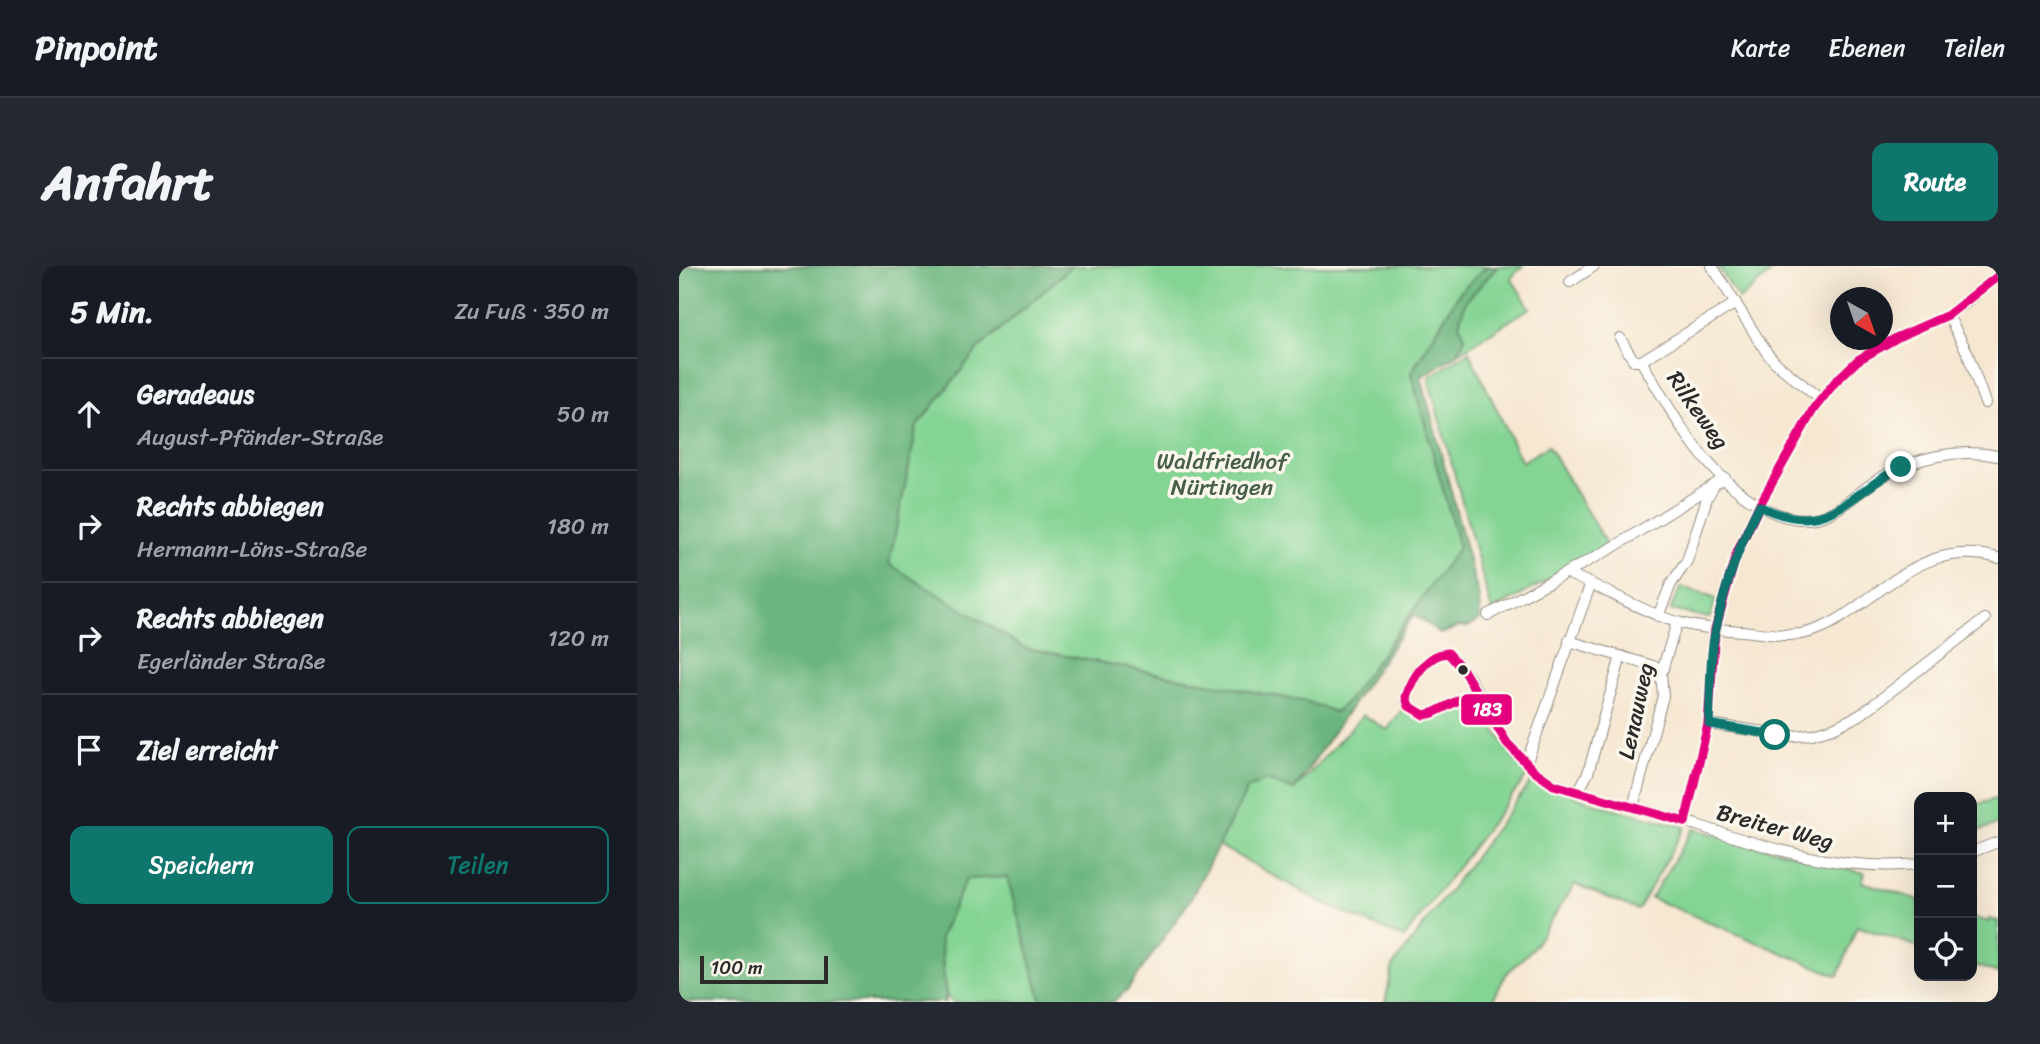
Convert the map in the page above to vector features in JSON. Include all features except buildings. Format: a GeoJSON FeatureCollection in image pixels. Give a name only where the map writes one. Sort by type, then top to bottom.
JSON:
{"type":"FeatureCollection","features":[{"type":"Feature","properties":{"kind":"street"},"geometry":{"type":"LineString","coordinates":[[1570,282],[1594,266]]}},
{"type":"Feature","properties":{"kind":"street"},"geometry":{"type":"LineString","coordinates":[[1713,266],[1767,353],[1820,399]]}},
{"type":"Feature","properties":{"kind":"street"},"geometry":{"type":"LineString","coordinates":[[1685,822],[1709,724],[1715,630],[1735,555],[1759,506],[1820,399],[1858,360],[1898,337],[1948,315],[1966,303],[1998,274],[1994,266]]}},
{"type":"Feature","properties":{"kind":"street","name":"Rilkeweg"},"geometry":{"type":"LineString","coordinates":[[1620,338],[1634,361],[1641,361],[1736,303]]}},
{"type":"Feature","properties":{"kind":"street"},"geometry":{"type":"LineString","coordinates":[[1948,315],[1967,352],[1985,402]]}},
{"type":"Feature","properties":{"kind":"street","name":"Rilkeweg"},"geometry":{"type":"LineString","coordinates":[[1641,361],[1692,443],[1720,481],[1759,506],[1786,518],[1817,518],[1841,507],[1880,478],[1912,463],[1946,454],[1998,456]]}},
{"type":"Feature","properties":{"kind":"street"},"geometry":{"type":"LineString","coordinates":[[1489,615],[1612,548],[1720,481]]}},
{"type":"Feature","properties":{"kind":"street"},"geometry":{"type":"LineString","coordinates":[[1658,616],[1671,584],[1687,561],[1707,498],[1720,481]]}},
{"type":"Feature","properties":{"kind":"street"},"geometry":{"type":"LineString","coordinates":[[1571,575],[1658,616],[1677,622],[1715,630],[1784,635],[1803,633],[1838,620],[1912,568],[1930,559],[1955,553],[1998,558]]}},
{"type":"Feature","properties":{"kind":"street"},"geometry":{"type":"LineString","coordinates":[[1526,764],[1591,583]]}},
{"type":"Feature","properties":{"kind":"street"},"geometry":{"type":"LineString","coordinates":[[1709,724],[1794,736],[1833,729],[1860,715],[1985,619]]}},
{"type":"Feature","properties":{"kind":"street","name":"Lenauweg"},"geometry":{"type":"LineString","coordinates":[[1633,807],[1663,696],[1661,674],[1677,622]]}},
{"type":"Feature","properties":{"kind":"street"},"geometry":{"type":"LineString","coordinates":[[1569,641],[1663,669]]}},
{"type":"Feature","properties":{"kind":"street","name":"Breiter Weg"},"geometry":{"type":"LineString","coordinates":[[1490,716],[1477,701],[1467,696],[1424,715],[1405,699],[1406,692],[1427,662],[1440,653],[1448,653],[1463,670],[1507,743],[1526,764],[1555,785],[1800,855],[1852,865],[1891,867],[1914,865]]}},
{"type":"Feature","properties":{"kind":"street"},"geometry":{"type":"LineString","coordinates":[[1578,792],[1588,773],[1621,656]]}},
{"type":"Feature","properties":{"kind":"street"},"geometry":{"type":"LineString","coordinates":[[1977,850],[1998,842]]}},
{"type":"Feature","properties":{"kind":"green space"},"geometry":{"type":"Polygon","coordinates":[[[679,266],[1072,266],[979,348],[917,426],[889,564],[1025,648],[1307,702],[1335,712],[1346,703],[1459,547],[1411,373],[1460,292],[1487,266],[1498,266],[1466,301],[1459,323],[1465,338],[1457,354],[1421,377],[1479,598],[1480,619],[1468,627],[1459,626],[1441,634],[1414,614],[1294,790],[1267,780],[1248,788],[1190,900],[1128,989],[1113,1002],[1042,1002],[1007,877],[966,879],[940,937],[946,1002],[679,1002],[679,266]]]}},
{"type":"Feature","properties":{"kind":"green space","name":"Waldfriedhof Nürtingen"},"geometry":{"type":"Polygon","coordinates":[[[1072,266],[1487,266],[1460,292],[1411,373],[1459,547],[1346,703],[1335,712],[1307,702],[1025,648],[888,564],[917,426],[979,348],[1072,266]]]}},
{"type":"Feature","properties":{"kind":"green space"},"geometry":{"type":"Polygon","coordinates":[[[1498,266],[1523,266],[1511,278],[1530,308],[1457,354],[1465,338],[1459,323],[1466,301],[1498,266]]]}},
{"type":"Feature","properties":{"kind":"green space"},"geometry":{"type":"Polygon","coordinates":[[[1718,266],[1778,266],[1739,300],[1718,266]]]}},
{"type":"Feature","properties":{"kind":"green space"},"geometry":{"type":"Polygon","coordinates":[[[1469,352],[1522,462],[1548,446],[1608,547],[1492,611],[1429,381],[1429,377],[1469,352]]]}},
{"type":"Feature","properties":{"kind":"green space"},"geometry":{"type":"Polygon","coordinates":[[[1681,587],[1716,599],[1710,618],[1670,610],[1681,587]]]}},
{"type":"Feature","properties":{"kind":"green space"},"geometry":{"type":"Polygon","coordinates":[[[1470,702],[1478,706],[1515,759],[1529,773],[1404,938],[1325,904],[1218,845],[1248,788],[1266,780],[1294,790],[1363,715],[1387,730],[1404,707],[1419,717],[1430,720],[1470,702]]]}},
{"type":"Feature","properties":{"kind":"green space"},"geometry":{"type":"Polygon","coordinates":[[[1536,775],[1589,801],[1685,827],[1638,910],[1575,884],[1532,949],[1506,974],[1492,1002],[1385,1002],[1393,966],[1536,775]]]}},
{"type":"Feature","properties":{"kind":"green space"},"geometry":{"type":"Polygon","coordinates":[[[1998,798],[1998,824],[1977,831],[1977,804],[1998,798]]]}},
{"type":"Feature","properties":{"kind":"green space"},"geometry":{"type":"Polygon","coordinates":[[[1693,829],[1865,873],[1862,882],[1914,898],[1914,945],[1857,926],[1838,976],[1651,898],[1693,829]]]}},
{"type":"Feature","properties":{"kind":"green space"},"geometry":{"type":"Polygon","coordinates":[[[1007,877],[1042,1002],[952,1002],[946,995],[940,937],[967,878],[1007,877]]]}},
{"type":"Feature","properties":{"kind":"green space"},"geometry":{"type":"Polygon","coordinates":[[[1977,919],[1988,922],[1989,919],[1998,921],[1998,973],[1977,966],[1977,919]]]}},
{"type":"Feature","properties":{"kind":"transit line","name":"183"},"geometry":{"type":"LineString","coordinates":[[1685,822],[1708,724],[1715,630],[1736,555],[1759,506],[1813,410],[1835,382],[1858,360],[1898,337],[1948,315],[1998,276]]}},
{"type":"Feature","properties":{"kind":"transit line","name":"183"},"geometry":{"type":"LineString","coordinates":[[1490,716],[1477,701],[1467,696],[1424,715],[1409,706],[1406,697],[1421,668],[1440,654],[1448,653],[1463,670],[1507,743],[1534,771],[1554,785],[1685,822]]}},
{"type":"Feature","properties":{"kind":"route"},"geometry":{"type":"LineString","coordinates":[[1775,735],[1709,724],[1715,630],[1735,555],[1759,506],[1786,518],[1817,518],[1841,507],[1880,478],[1901,467]]}}]}
